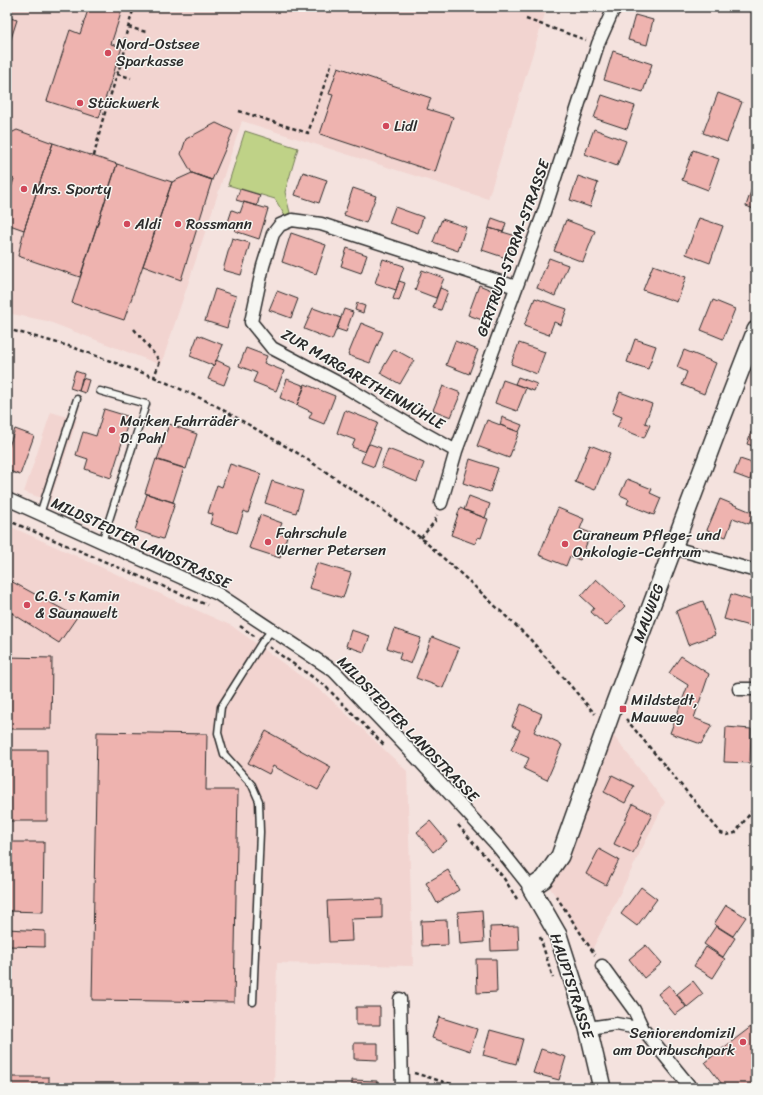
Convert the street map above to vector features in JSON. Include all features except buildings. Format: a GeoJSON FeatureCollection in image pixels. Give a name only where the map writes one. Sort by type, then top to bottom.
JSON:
{"type":"FeatureCollection","features":[{"type":"Feature","properties":{"kind":"street","name":"GERTRUD-STORM-STRASSE"},"geometry":{"type":"LineString","coordinates":[[440,503],[456,451],[544,212],[598,44],[613,10],[618,7]]}},
{"type":"Feature","properties":{"kind":"street","name":"ZUR MARGARETHENMÜHLE"},"geometry":{"type":"LineString","coordinates":[[456,451],[344,386],[272,348],[251,322],[263,266],[273,234],[280,225],[292,220],[321,224],[516,287]]}},
{"type":"Feature","properties":{"kind":"street","name":"MAUWEG"},"geometry":{"type":"LineString","coordinates":[[538,883],[560,856],[606,726],[756,330]]}},
{"type":"Feature","properties":{"kind":"street","name":"MILDSTEDTER LANDSTRASSE"},"geometry":{"type":"LineString","coordinates":[[7,499],[218,594],[334,671],[496,844],[538,883]]}},
{"type":"Feature","properties":{"kind":"street"},"geometry":{"type":"LineString","coordinates":[[674,548],[756,571]]}},
{"type":"Feature","properties":{"kind":"street"},"geometry":{"type":"LineString","coordinates":[[739,689],[756,689]]}},
{"type":"Feature","properties":{"kind":"street","name":"HAUPTSTRASSE"},"geometry":{"type":"LineString","coordinates":[[538,883],[558,935],[588,1028],[602,1088]]}},
{"type":"Feature","properties":{"kind":"street"},"geometry":{"type":"LineString","coordinates":[[602,966],[634,1010],[643,1029],[691,1088]]}},
{"type":"Feature","properties":{"kind":"street"},"geometry":{"type":"LineString","coordinates":[[400,999],[402,1088]]}},
{"type":"Feature","properties":{"kind":"street"},"geometry":{"type":"LineString","coordinates":[[588,1028],[616,1024],[643,1029]]}},
{"type":"Feature","properties":{"kind":"lane"},"geometry":{"type":"LineString","coordinates":[[100,391],[146,404],[102,542]]}},
{"type":"Feature","properties":{"kind":"lane"},"geometry":{"type":"LineString","coordinates":[[40,514],[77,399]]}},
{"type":"Feature","properties":{"kind":"lane"},"geometry":{"type":"LineString","coordinates":[[253,1002],[260,832],[259,801],[252,785],[224,754],[218,733],[222,707],[262,642],[272,630]]}},
{"type":"Feature","properties":{"kind":"path"},"geometry":{"type":"LineString","coordinates":[[94,156],[126,46],[125,38],[134,7]]}},
{"type":"Feature","properties":{"kind":"path"},"geometry":{"type":"LineString","coordinates":[[526,19],[588,40]]}},
{"type":"Feature","properties":{"kind":"path"},"geometry":{"type":"LineString","coordinates":[[128,27],[146,32]]}},
{"type":"Feature","properties":{"kind":"path"},"geometry":{"type":"LineString","coordinates":[[239,111],[308,133],[332,62]]}},
{"type":"Feature","properties":{"kind":"path"},"geometry":{"type":"LineString","coordinates":[[117,74],[131,78]]}},
{"type":"Feature","properties":{"kind":"path"},"geometry":{"type":"LineString","coordinates":[[7,329],[72,347],[154,377],[213,404],[300,454],[421,538],[530,639],[606,726]]}},
{"type":"Feature","properties":{"kind":"path"},"geometry":{"type":"LineString","coordinates":[[134,329],[160,361],[154,377]]}},
{"type":"Feature","properties":{"kind":"path"},"geometry":{"type":"LineString","coordinates":[[421,538],[435,521],[440,503]]}},
{"type":"Feature","properties":{"kind":"path"},"geometry":{"type":"LineString","coordinates":[[7,520],[208,606]]}},
{"type":"Feature","properties":{"kind":"path"},"geometry":{"type":"LineString","coordinates":[[238,625],[324,686],[389,750]]}},
{"type":"Feature","properties":{"kind":"path"},"geometry":{"type":"LineString","coordinates":[[614,705],[721,833],[728,835],[735,833],[756,806]]}},
{"type":"Feature","properties":{"kind":"path"},"geometry":{"type":"LineString","coordinates":[[457,824],[503,877],[520,902]]}},
{"type":"Feature","properties":{"kind":"path"},"geometry":{"type":"LineString","coordinates":[[538,883],[602,966]]}},
{"type":"Feature","properties":{"kind":"path"},"geometry":{"type":"LineString","coordinates":[[539,935],[554,978]]}},
{"type":"Feature","properties":{"kind":"path"},"geometry":{"type":"LineString","coordinates":[[401,1069],[464,1088]]}},
{"type":"Feature","properties":{"kind":"shaded area"},"geometry":{"type":"Polygon","coordinates":[[[7,7],[547,7],[488,199],[242,121],[161,365],[47,321],[7,313],[7,7]]]}},
{"type":"Feature","properties":{"kind":"shaded area"},"geometry":{"type":"Polygon","coordinates":[[[51,412],[77,420],[50,501],[24,492],[51,412]]]}},
{"type":"Feature","properties":{"kind":"shaded area"},"geometry":{"type":"Polygon","coordinates":[[[7,525],[232,626],[324,693],[407,771],[413,966],[277,963],[274,1088],[7,1088],[7,525]]]}},
{"type":"Feature","properties":{"kind":"shaded area"},"geometry":{"type":"Polygon","coordinates":[[[606,726],[665,802],[592,950],[544,879],[606,726]]]}},
{"type":"Feature","properties":{"kind":"green space"},"geometry":{"type":"Polygon","coordinates":[[[245,131],[298,148],[285,192],[290,213],[285,216],[275,199],[228,185],[245,131]]]}},
{"type":"Feature","properties":{"kind":"place","name":"Nord-Ostsee Sparkasse"},"geometry":{"type":"Point","coordinates":[108,53]}},
{"type":"Feature","properties":{"kind":"place","name":"Stückwerk"},"geometry":{"type":"Point","coordinates":[80,103]}},
{"type":"Feature","properties":{"kind":"place","name":"Lidl"},"geometry":{"type":"Point","coordinates":[386,126]}},
{"type":"Feature","properties":{"kind":"place","name":"Mrs. Sporty"},"geometry":{"type":"Point","coordinates":[24,189]}},
{"type":"Feature","properties":{"kind":"place","name":"Aldi"},"geometry":{"type":"Point","coordinates":[127,224]}},
{"type":"Feature","properties":{"kind":"place","name":"Rossmann"},"geometry":{"type":"Point","coordinates":[178,224]}},
{"type":"Feature","properties":{"kind":"place","name":"Marken Fahrräder D. Pahl"},"geometry":{"type":"Point","coordinates":[112,430]}},
{"type":"Feature","properties":{"kind":"place","name":"Fahrschule Werner Petersen"},"geometry":{"type":"Point","coordinates":[268,542]}},
{"type":"Feature","properties":{"kind":"place","name":"Curaneum Pflege- und Onkologie-Centrum"},"geometry":{"type":"Point","coordinates":[565,544]}},
{"type":"Feature","properties":{"kind":"place","name":"C.G.'s Kamin & Saunawelt"},"geometry":{"type":"Point","coordinates":[27,605]}},
{"type":"Feature","properties":{"kind":"place","name":"Mildstedt, Mauweg"},"geometry":{"type":"Point","coordinates":[623,709]}},
{"type":"Feature","properties":{"kind":"place","name":"Seniorendomizil am Dornbuschpark"},"geometry":{"type":"Point","coordinates":[743,1042]}}]}
